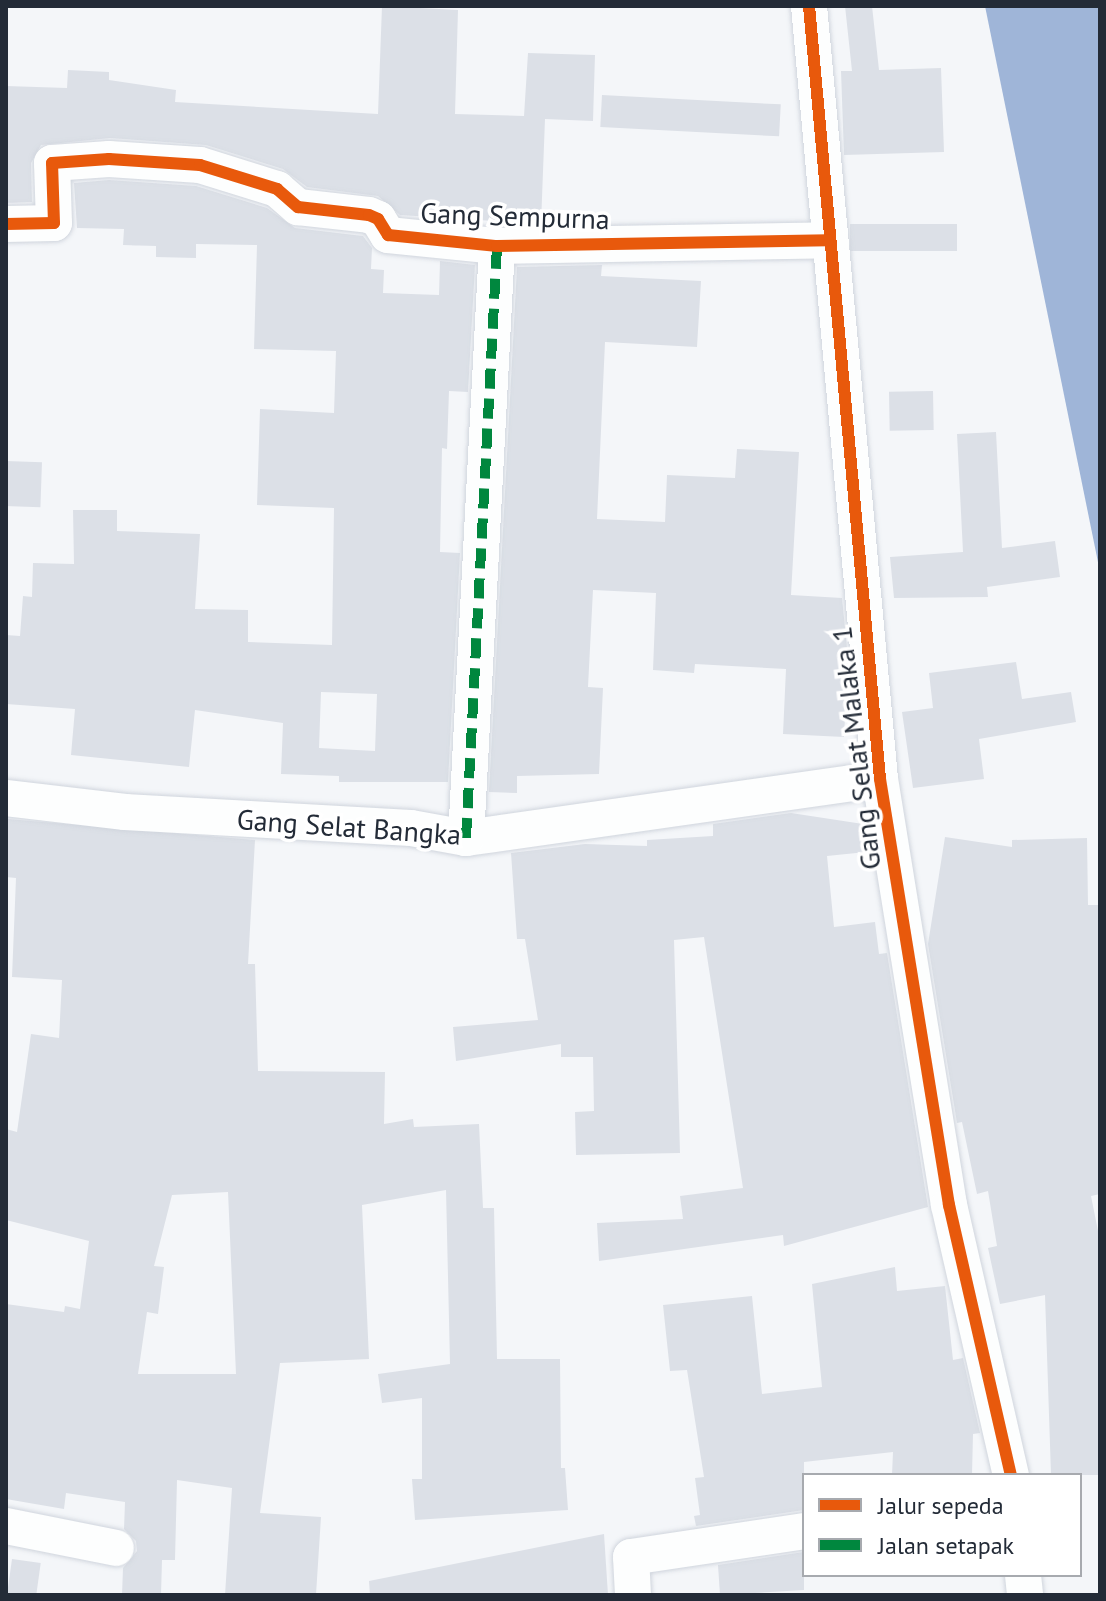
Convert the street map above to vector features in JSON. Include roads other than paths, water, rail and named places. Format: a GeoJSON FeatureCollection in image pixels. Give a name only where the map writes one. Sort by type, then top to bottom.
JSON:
{"type":"FeatureCollection","features":[{"type":"Feature","properties":{"kind":"street","name":"Gang Selat Malaka 1"},"geometry":{"type":"LineString","coordinates":[[809,6],[828,240],[880,779],[949,1205],[1011,1473]]}},
{"type":"Feature","properties":{"kind":"street","name":"Gang Sempurna"},"geometry":{"type":"LineString","coordinates":[[6,224],[54,223],[52,163],[78,159],[200,165],[277,189],[298,207],[369,215],[378,219],[388,235],[497,246],[828,240]]}},
{"type":"Feature","properties":{"kind":"street"},"geometry":{"type":"LineString","coordinates":[[466,838],[497,246]]}},
{"type":"Feature","properties":{"kind":"street","name":"Gang Selat Bangka"},"geometry":{"type":"LineString","coordinates":[[6,798],[125,812],[411,828],[466,838],[880,779]]}},
{"type":"Feature","properties":{"kind":"street"},"geometry":{"type":"LineString","coordinates":[[6,1526],[116,1548]]}},
{"type":"Feature","properties":{"kind":"street"},"geometry":{"type":"LineString","coordinates":[[633,1595],[631,1557],[802,1531]]}},
{"type":"Feature","properties":{"kind":"water"},"geometry":{"type":"Polygon","coordinates":[[[985,6],[1100,6],[1100,572],[985,6]]]}}]}
